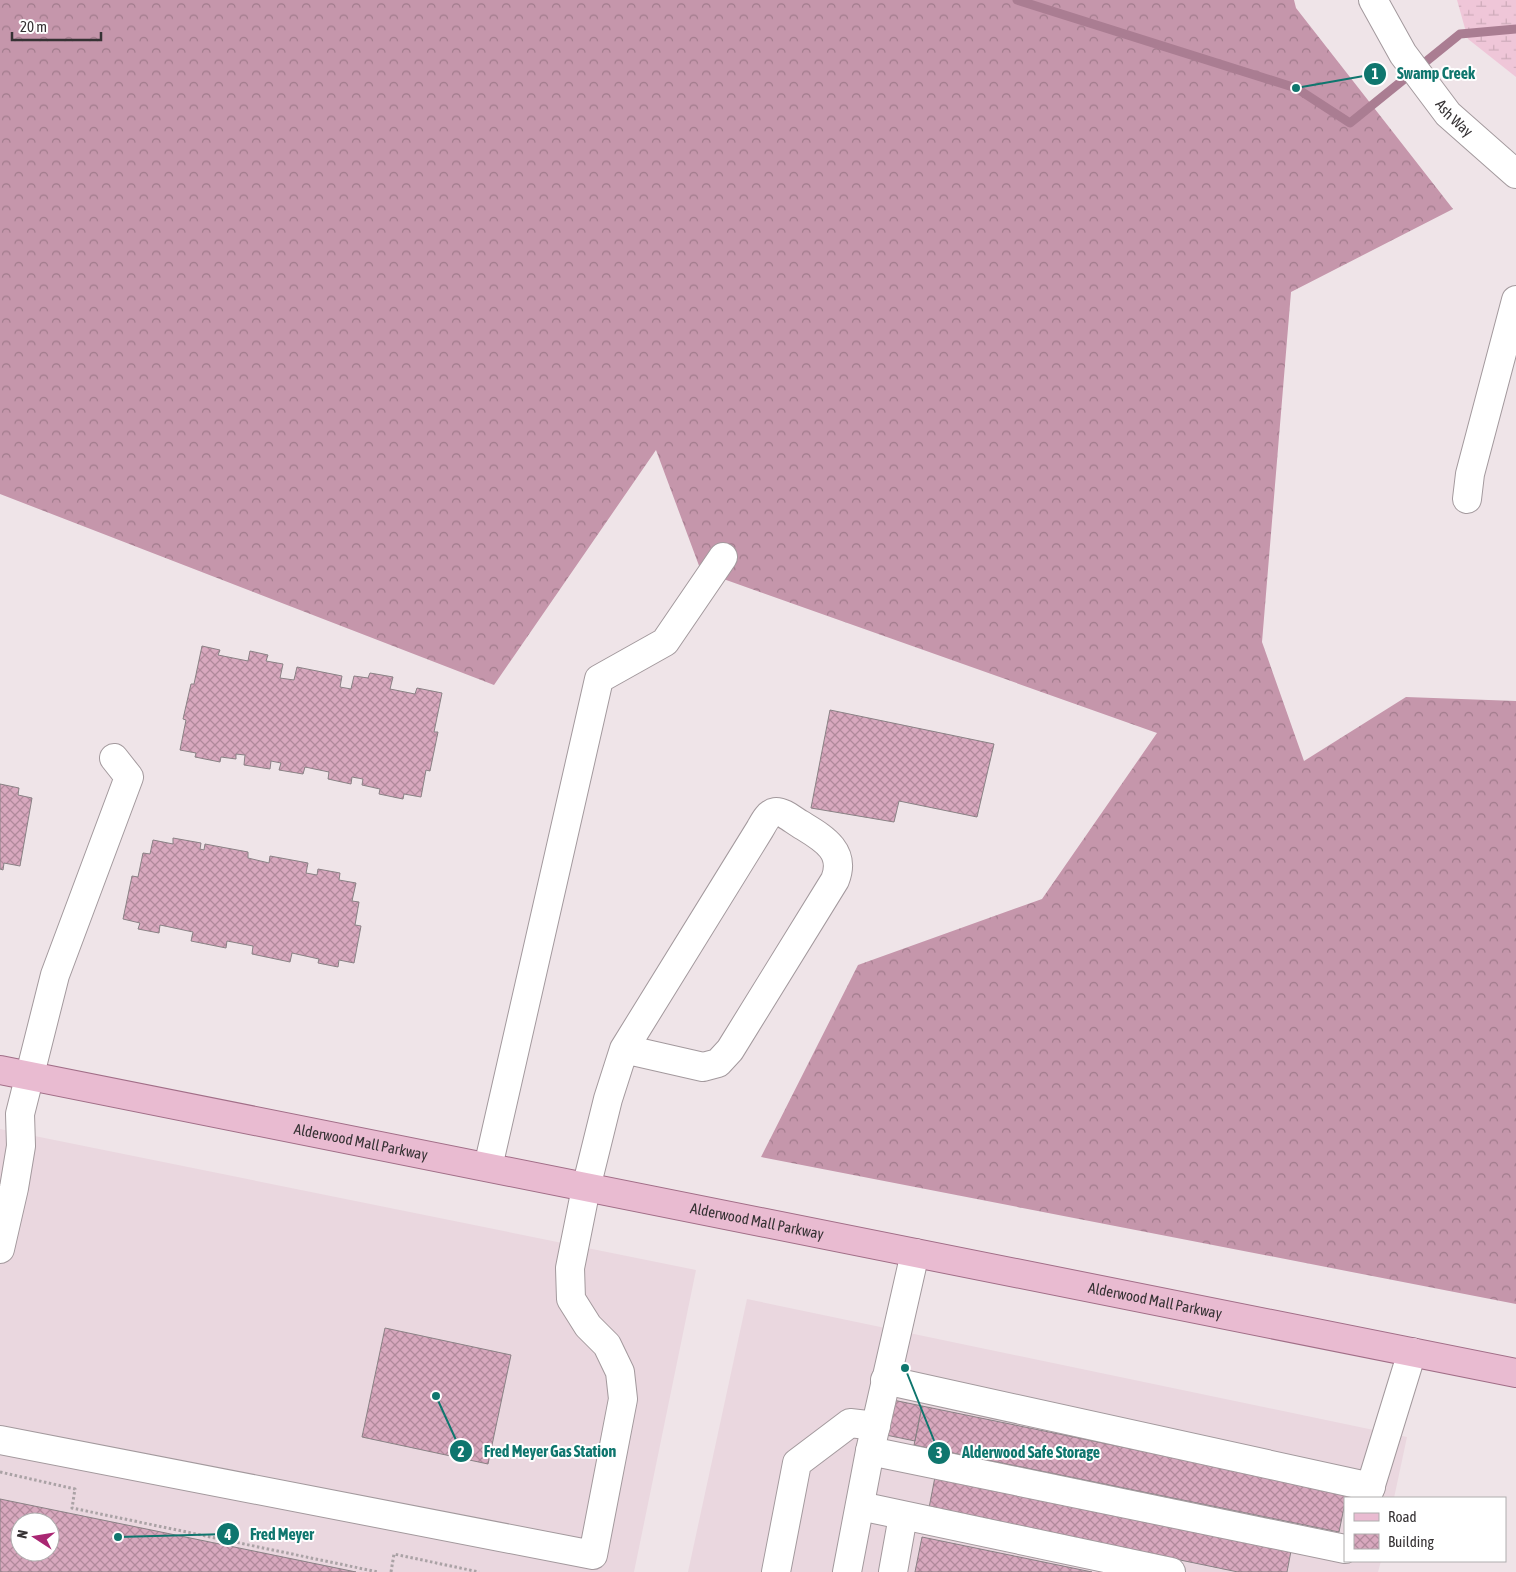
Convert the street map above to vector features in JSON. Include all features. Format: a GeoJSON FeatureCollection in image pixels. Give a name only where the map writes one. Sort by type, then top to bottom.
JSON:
{"type":"FeatureCollection","features":[{"type":"Feature","properties":{"kind":"main road","name":"Alderwood Mall Parkway"},"geometry":{"type":"LineString","coordinates":[[0,1070],[1516,1373]]}},
{"type":"Feature","properties":{"kind":"street","name":"Ash Way"},"geometry":{"type":"LineString","coordinates":[[1373,0],[1404,54],[1448,114],[1516,174]]}},
{"type":"Feature","properties":{"kind":"street"},"geometry":{"type":"LineString","coordinates":[[1467,499],[1470,474],[1516,300]]}},
{"type":"Feature","properties":{"kind":"street"},"geometry":{"type":"LineString","coordinates":[[488,1168],[599,679],[665,642],[722,557]]}},
{"type":"Feature","properties":{"kind":"street"},"geometry":{"type":"LineString","coordinates":[[0,1249],[14,1188],[21,1146],[20,1114],[54,975],[129,777],[114,758]]}},
{"type":"Feature","properties":{"kind":"street"},"geometry":{"type":"LineString","coordinates":[[0,1440],[594,1555],[623,1399],[620,1372],[607,1345],[588,1326],[572,1299],[570,1268],[586,1188],[608,1099],[624,1049],[771,814],[774,812],[784,815],[818,835],[831,846],[839,868],[835,880],[724,1058],[703,1067],[624,1049]]}},
{"type":"Feature","properties":{"kind":"street"},"geometry":{"type":"LineString","coordinates":[[0,1140],[20,1114]]}},
{"type":"Feature","properties":{"kind":"street"},"geometry":{"type":"LineString","coordinates":[[847,1572],[873,1439],[916,1254]]}},
{"type":"Feature","properties":{"kind":"street"},"geometry":{"type":"LineString","coordinates":[[886,1380],[1369,1492],[1412,1352]]}},
{"type":"Feature","properties":{"kind":"street"},"geometry":{"type":"LineString","coordinates":[[776,1572],[797,1463],[850,1423],[873,1439],[1344,1549]]}},
{"type":"Feature","properties":{"kind":"street"},"geometry":{"type":"LineString","coordinates":[[860,1506],[1171,1572]]}},
{"type":"Feature","properties":{"kind":"street"},"geometry":{"type":"LineString","coordinates":[[893,1572],[903,1516]]}},
{"type":"Feature","properties":{"kind":"path"},"geometry":{"type":"LineString","coordinates":[[0,1472],[75,1489],[72,1508],[378,1572]]}},
{"type":"Feature","properties":{"kind":"path"},"geometry":{"type":"LineString","coordinates":[[391,1572],[394,1554],[479,1572]]}},
{"type":"Feature","properties":{"kind":"shaded area"},"geometry":{"type":"Polygon","coordinates":[[[0,1129],[696,1270],[634,1572],[0,1572],[0,1129]]]}},
{"type":"Feature","properties":{"kind":"shaded area"},"geometry":{"type":"Polygon","coordinates":[[[747,1299],[1407,1437],[1394,1497],[1344,1497],[1344,1562],[1381,1562],[1378,1572],[688,1572],[747,1299]]]}},
{"type":"Feature","properties":{"kind":"green space"},"geometry":{"type":"Polygon","coordinates":[[[0,0],[1294,0],[1296,8],[1453,209],[1291,292],[1262,642],[1304,761],[1406,697],[1516,701],[1516,1304],[761,1157],[858,965],[1042,899],[1157,733],[701,571],[656,450],[494,685],[0,494],[0,0]]]}},
{"type":"Feature","properties":{"kind":"green space"},"geometry":{"type":"Polygon","coordinates":[[[1457,0],[1516,0],[1516,77],[1468,39],[1457,0]]]}},
{"type":"Feature","properties":{"kind":"building"},"geometry":{"type":"Polygon","coordinates":[[[202,646],[220,650],[218,655],[248,661],[250,651],[268,655],[266,661],[283,664],[280,678],[294,680],[297,667],[342,676],[340,687],[351,689],[354,676],[368,678],[370,673],[393,677],[390,689],[415,694],[417,688],[442,693],[434,732],[438,732],[430,771],[426,770],[421,797],[404,794],[403,799],[379,794],[380,789],[362,785],[363,779],[352,777],[351,784],[328,779],[329,772],[305,767],[303,774],[279,770],[281,763],[271,761],[270,769],[244,765],[245,755],[236,754],[236,759],[221,757],[220,762],[195,757],[196,753],[180,750],[186,720],[183,719],[191,684],[194,684],[202,646]]]}},
{"type":"Feature","properties":{"kind":"building"},"geometry":{"type":"Polygon","coordinates":[[[830,710],[994,744],[977,817],[899,801],[894,822],[811,808],[830,710]]]}},
{"type":"Feature","properties":{"kind":"building"},"geometry":{"type":"Polygon","coordinates":[[[0,784],[19,788],[18,795],[32,798],[20,866],[4,863],[3,870],[0,869],[0,784]]]}},
{"type":"Feature","properties":{"kind":"building"},"geometry":{"type":"Polygon","coordinates":[[[173,838],[201,843],[200,849],[204,850],[205,844],[248,852],[248,858],[269,863],[270,856],[308,863],[306,873],[317,875],[318,869],[340,873],[339,880],[356,883],[352,901],[359,902],[355,925],[361,926],[354,963],[339,960],[338,967],[318,963],[319,959],[292,953],[290,962],[252,954],[253,946],[227,941],[226,948],[191,941],[193,932],[160,925],[159,933],[138,929],[140,923],[123,919],[132,876],[138,877],[143,853],[150,854],[153,840],[173,844],[173,838]]]}},
{"type":"Feature","properties":{"kind":"building"},"geometry":{"type":"Polygon","coordinates":[[[385,1328],[511,1355],[488,1464],[362,1437],[385,1328]]]}},
{"type":"Feature","properties":{"kind":"building"},"geometry":{"type":"Polygon","coordinates":[[[893,1400],[922,1406],[915,1441],[886,1435],[893,1400]]]}},
{"type":"Feature","properties":{"kind":"building"},"geometry":{"type":"Polygon","coordinates":[[[922,1406],[1347,1493],[1346,1497],[1344,1497],[1344,1508],[1339,1532],[914,1445],[922,1406]]]}},
{"type":"Feature","properties":{"kind":"building"},"geometry":{"type":"Polygon","coordinates":[[[935,1477],[1291,1551],[1287,1572],[1238,1572],[929,1508],[935,1477]]]}},
{"type":"Feature","properties":{"kind":"building"},"geometry":{"type":"Polygon","coordinates":[[[0,1499],[356,1572],[0,1572],[0,1499]]]}},
{"type":"Feature","properties":{"kind":"building"},"geometry":{"type":"Polygon","coordinates":[[[922,1537],[1092,1572],[915,1572],[922,1537]]]}},
{"type":"Feature","properties":{"kind":"waterway"},"geometry":{"type":"LineString","coordinates":[[1017,0],[1296,88],[1350,123],[1460,34],[1516,29]]}},
{"type":"Feature","properties":{"kind":"place","name":"Swamp Creek"},"geometry":{"type":"Point","coordinates":[1296,88]}},
{"type":"Feature","properties":{"kind":"place","name":"Alderwood Safe Storage"},"geometry":{"type":"Point","coordinates":[905,1368]}},
{"type":"Feature","properties":{"kind":"place","name":"Fred Meyer Gas Station"},"geometry":{"type":"Point","coordinates":[436,1396]}},
{"type":"Feature","properties":{"kind":"place","name":"Fred Meyer"},"geometry":{"type":"Point","coordinates":[118,1537]}}]}
